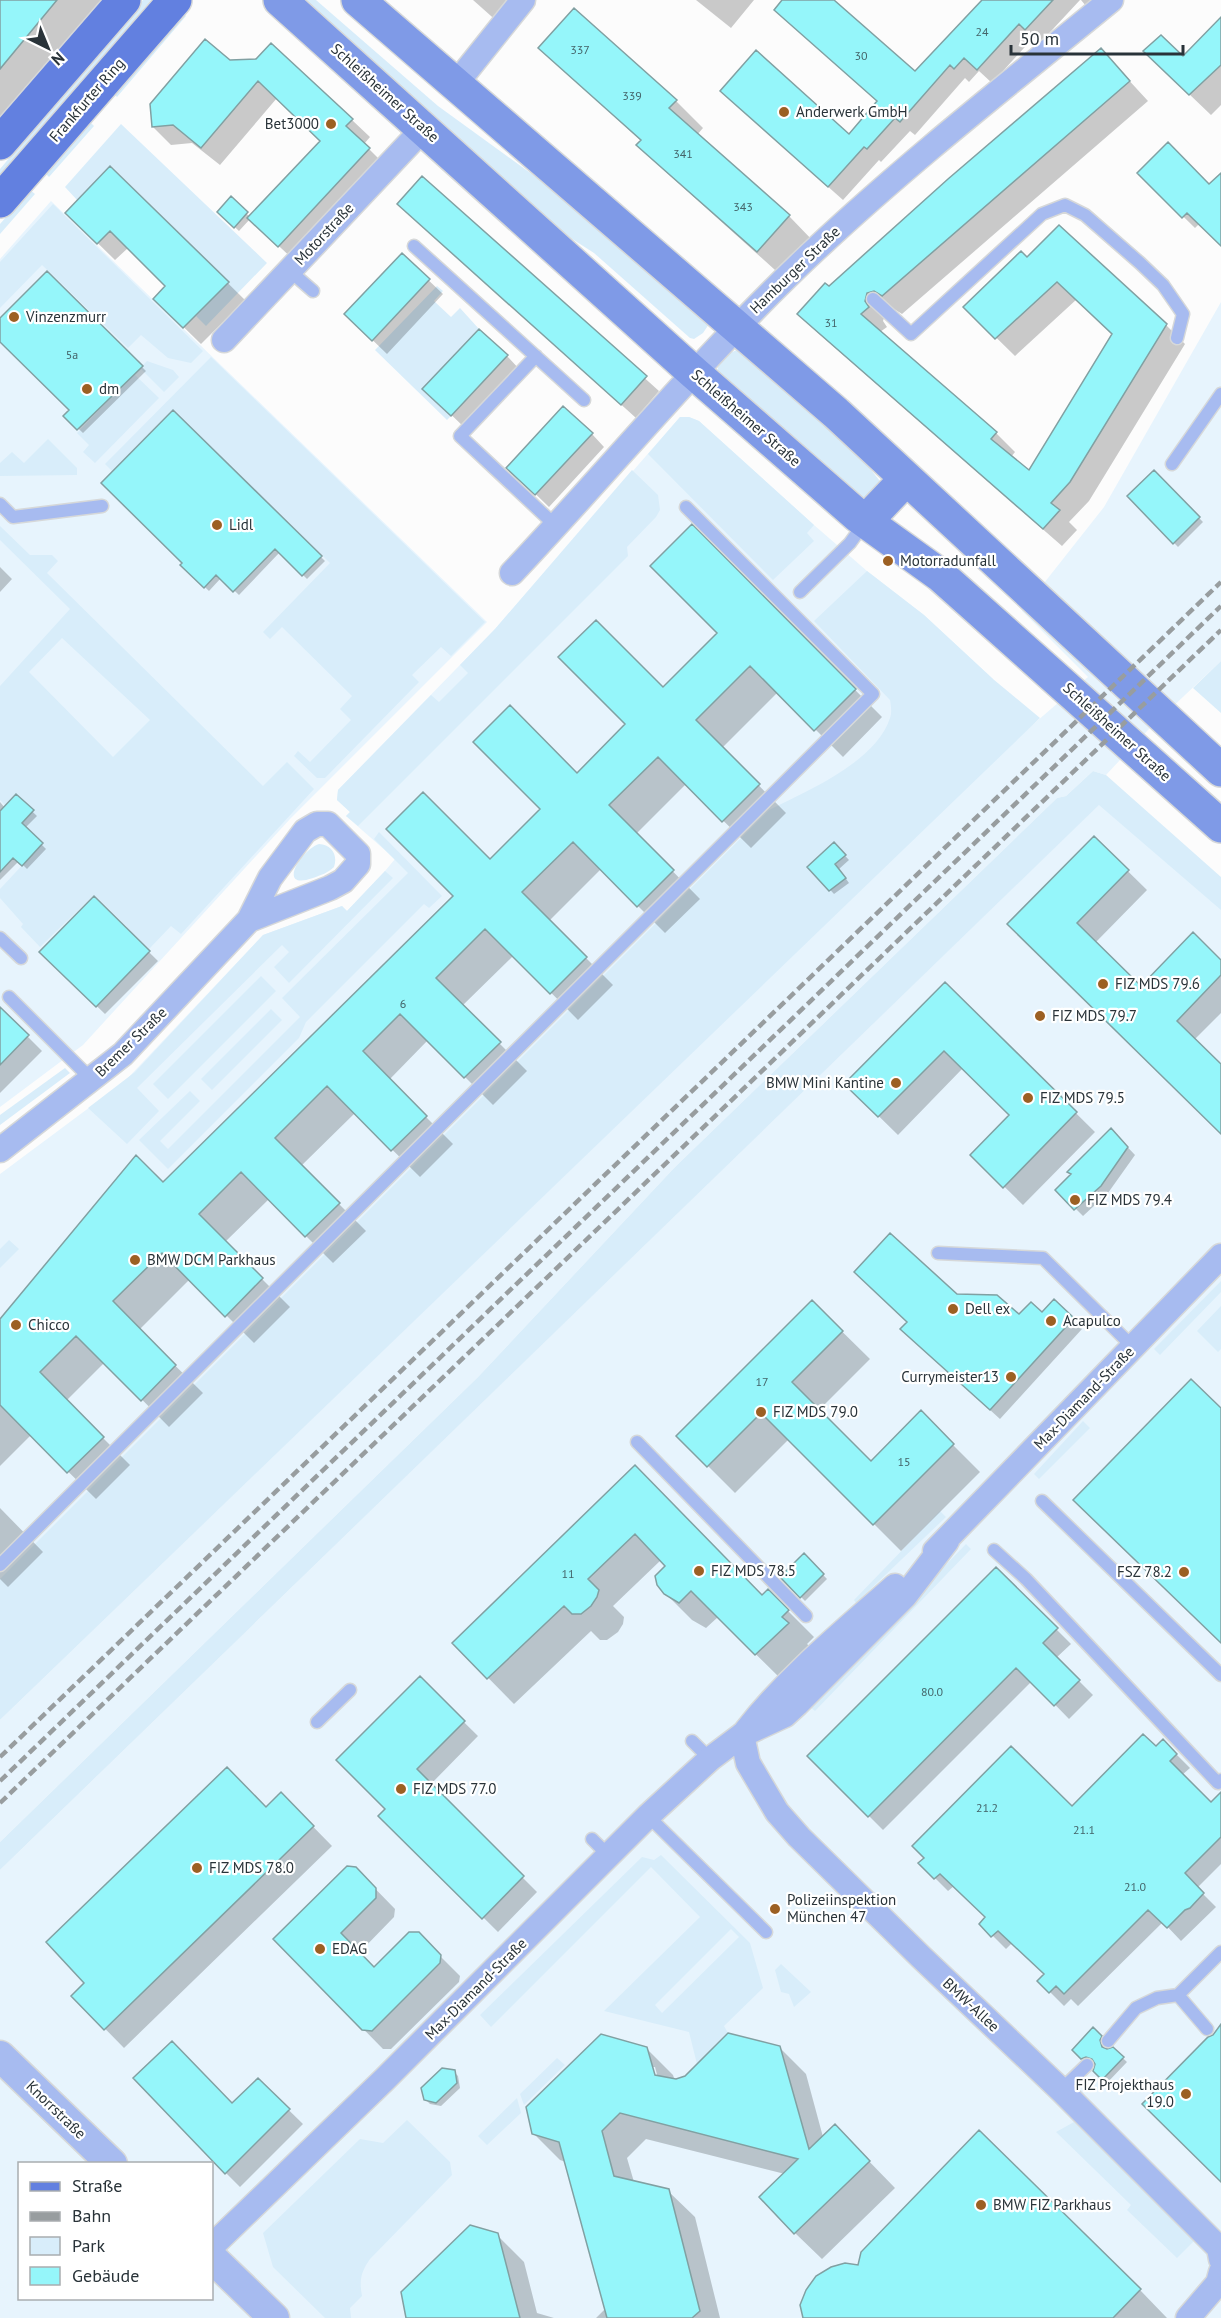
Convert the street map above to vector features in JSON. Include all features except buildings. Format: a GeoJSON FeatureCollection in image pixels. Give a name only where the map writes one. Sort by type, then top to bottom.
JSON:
{"type":"FeatureCollection","features":[{"type":"Feature","properties":{"kind":"main road"},"geometry":{"type":"LineString","coordinates":[[0,143],[124,0]]}},
{"type":"Feature","properties":{"kind":"main road","name":"Frankfurter Ring"},"geometry":{"type":"LineString","coordinates":[[0,201],[175,0]]}},
{"type":"Feature","properties":{"kind":"main road","name":"Schleißheimer Straße"},"geometry":{"type":"LineString","coordinates":[[280,0],[693,372],[866,521],[940,575],[1221,826]]}},
{"type":"Feature","properties":{"kind":"main road"},"geometry":{"type":"LineString","coordinates":[[358,0],[738,327],[906,478],[1221,770]]}},
{"type":"Feature","properties":{"kind":"main road"},"geometry":{"type":"LineString","coordinates":[[866,521],[906,478]]}},
{"type":"Feature","properties":{"kind":"street"},"geometry":{"type":"LineString","coordinates":[[455,85],[523,0]]}},
{"type":"Feature","properties":{"kind":"street","name":"Hamburger Straße"},"geometry":{"type":"LineString","coordinates":[[512,573],[693,372],[877,192],[1110,0]]}},
{"type":"Feature","properties":{"kind":"street","name":"Motorstraße"},"geometry":{"type":"LineString","coordinates":[[224,340],[424,128]]}},
{"type":"Feature","properties":{"kind":"street","name":"Bremer Straße"},"geometry":{"type":"LineString","coordinates":[[0,1150],[123,1054],[249,920],[270,878],[305,831],[317,824],[328,824],[358,854],[358,864],[343,881],[249,920]]}},
{"type":"Feature","properties":{"kind":"street","name":"Max-Diamand-Straße"},"geometry":{"type":"LineString","coordinates":[[213,2245],[379,2086],[600,1848],[648,1816],[710,1759],[742,1735],[784,1715],[797,1704],[905,1596],[947,1540],[1221,1256]]}},
{"type":"Feature","properties":{"kind":"street","name":"BMW-Allee"},"geometry":{"type":"LineString","coordinates":[[742,1735],[748,1763],[777,1812],[799,1837],[1061,2090],[1220,2248],[1221,2259]]}},
{"type":"Feature","properties":{"kind":"street","name":"Knorrstraße"},"geometry":{"type":"LineString","coordinates":[[0,2056],[111,2162]]}},
{"type":"Feature","properties":{"kind":"street"},"geometry":{"type":"LineString","coordinates":[[213,2259],[274,2318]]}},
{"type":"Feature","properties":{"kind":"street"},"geometry":{"type":"LineString","coordinates":[[1188,2318],[1218,2283],[1221,2272]]}},
{"type":"Feature","properties":{"kind":"lane"},"geometry":{"type":"LineString","coordinates":[[873,299],[911,334],[1042,214],[1065,205],[1085,216],[1163,285],[1183,314],[1177,338]]}},
{"type":"Feature","properties":{"kind":"lane"},"geometry":{"type":"LineString","coordinates":[[414,246],[584,400]]}},
{"type":"Feature","properties":{"kind":"lane"},"geometry":{"type":"LineString","coordinates":[[290,271],[313,291]]}},
{"type":"Feature","properties":{"kind":"lane"},"geometry":{"type":"LineString","coordinates":[[536,356],[460,436],[556,526]]}},
{"type":"Feature","properties":{"kind":"lane"},"geometry":{"type":"LineString","coordinates":[[1172,464],[1221,394]]}},
{"type":"Feature","properties":{"kind":"lane"},"geometry":{"type":"LineString","coordinates":[[0,504],[13,517],[102,506]]}},
{"type":"Feature","properties":{"kind":"lane"},"geometry":{"type":"LineString","coordinates":[[0,1565],[873,694],[686,507]]}},
{"type":"Feature","properties":{"kind":"lane"},"geometry":{"type":"LineString","coordinates":[[800,592],[850,543],[866,521]]}},
{"type":"Feature","properties":{"kind":"lane"},"geometry":{"type":"LineString","coordinates":[[0,938],[21,958]]}},
{"type":"Feature","properties":{"kind":"lane"},"geometry":{"type":"LineString","coordinates":[[9,996],[92,1080]]}},
{"type":"Feature","properties":{"kind":"lane"},"geometry":{"type":"LineString","coordinates":[[938,1253],[1043,1258],[1133,1347]]}},
{"type":"Feature","properties":{"kind":"lane"},"geometry":{"type":"LineString","coordinates":[[637,1442],[806,1616]]}},
{"type":"Feature","properties":{"kind":"lane"},"geometry":{"type":"LineString","coordinates":[[1042,1501],[1221,1675]]}},
{"type":"Feature","properties":{"kind":"lane"},"geometry":{"type":"LineString","coordinates":[[994,1550],[1026,1579],[1218,1783],[1221,1780]]}},
{"type":"Feature","properties":{"kind":"lane"},"geometry":{"type":"LineString","coordinates":[[317,1722],[350,1690]]}},
{"type":"Feature","properties":{"kind":"lane"},"geometry":{"type":"LineString","coordinates":[[692,1741],[710,1759]]}},
{"type":"Feature","properties":{"kind":"lane"},"geometry":{"type":"LineString","coordinates":[[648,1816],[766,1932]]}},
{"type":"Feature","properties":{"kind":"lane"},"geometry":{"type":"LineString","coordinates":[[1107,2042],[1136,2008],[1157,1998],[1178,1995],[1221,1952]]}},
{"type":"Feature","properties":{"kind":"lane"},"geometry":{"type":"LineString","coordinates":[[1178,1995],[1207,2029]]}},
{"type":"Feature","properties":{"kind":"lane"},"geometry":{"type":"LineString","coordinates":[[1061,2090],[1087,2065]]}},
{"type":"Feature","properties":{"kind":"shaded area"},"geometry":{"type":"Polygon","coordinates":[[[51,201],[487,622],[290,819],[83,1045],[0,1107],[0,259],[51,201]]]}},
{"type":"Feature","properties":{"kind":"shaded area"},"geometry":{"type":"Polygon","coordinates":[[[1221,302],[1221,661],[1148,730],[1106,775],[1093,771],[1066,796],[1057,798],[675,1167],[478,1377],[0,1842],[0,1720],[1022,734],[1088,677],[1022,611],[1104,507],[1221,302]]]}},
{"type":"Feature","properties":{"kind":"shaded area"},"geometry":{"type":"Polygon","coordinates":[[[680,417],[689,417],[699,421],[867,571],[924,615],[993,679],[0,1665],[0,1174],[125,1081],[263,935],[342,906],[347,911],[385,871],[395,859],[346,816],[350,812],[337,800],[338,790],[495,629],[680,417]]]}},
{"type":"Feature","properties":{"kind":"shaded area"},"geometry":{"type":"Polygon","coordinates":[[[1111,793],[1221,892],[1221,2318],[0,2318],[0,1870],[1111,793]]]}},
{"type":"Feature","properties":{"kind":"green space"},"geometry":{"type":"Polygon","coordinates":[[[143,0],[151,0],[0,179],[0,169],[143,0]]]}},
{"type":"Feature","properties":{"kind":"green space"},"geometry":{"type":"Polygon","coordinates":[[[297,0],[316,0],[438,106],[598,222],[709,324],[703,333],[694,339],[690,338],[594,253],[555,228],[297,0]]]}},
{"type":"Feature","properties":{"kind":"green space"},"geometry":{"type":"Polygon","coordinates":[[[182,12],[186,16],[117,97],[113,93],[182,12]]]}},
{"type":"Feature","properties":{"kind":"green space"},"geometry":{"type":"Polygon","coordinates":[[[90,122],[94,126],[49,177],[45,173],[90,122]]]}},
{"type":"Feature","properties":{"kind":"green space"},"geometry":{"type":"Polygon","coordinates":[[[121,124],[267,263],[206,326],[196,316],[229,282],[111,166],[77,200],[65,187],[121,124]]]}},
{"type":"Feature","properties":{"kind":"green space"},"geometry":{"type":"Polygon","coordinates":[[[30,190],[35,194],[0,234],[0,224],[30,190]]]}},
{"type":"Feature","properties":{"kind":"green space"},"geometry":{"type":"Polygon","coordinates":[[[53,204],[203,351],[191,363],[168,358],[141,335],[128,348],[42,265],[0,308],[0,262],[53,204]]]}},
{"type":"Feature","properties":{"kind":"green space"},"geometry":{"type":"Polygon","coordinates":[[[437,286],[443,291],[434,301],[451,317],[460,308],[479,329],[423,389],[451,416],[447,420],[375,350],[437,286]]]}},
{"type":"Feature","properties":{"kind":"green space"},"geometry":{"type":"Polygon","coordinates":[[[740,349],[859,455],[884,486],[870,501],[861,499],[717,372],[725,357],[740,349]]]}},
{"type":"Feature","properties":{"kind":"green space"},"geometry":{"type":"Polygon","coordinates":[[[211,357],[485,622],[451,656],[441,647],[412,675],[419,682],[325,778],[317,778],[294,756],[298,751],[310,762],[351,720],[340,709],[352,696],[282,627],[270,639],[263,632],[330,563],[173,410],[113,472],[105,464],[211,357]]]}},
{"type":"Feature","properties":{"kind":"green space"},"geometry":{"type":"Polygon","coordinates":[[[147,361],[173,370],[179,377],[164,392],[140,368],[147,361]]]}},
{"type":"Feature","properties":{"kind":"green space"},"geometry":{"type":"Polygon","coordinates":[[[134,374],[159,398],[95,463],[83,452],[89,445],[77,433],[134,374]]]}},
{"type":"Feature","properties":{"kind":"green space"},"geometry":{"type":"Polygon","coordinates":[[[680,417],[689,417],[699,421],[814,525],[807,533],[814,541],[773,580],[648,454],[680,417]]]}},
{"type":"Feature","properties":{"kind":"green space"},"geometry":{"type":"Polygon","coordinates":[[[48,439],[77,468],[77,475],[0,476],[0,463],[12,452],[24,463],[48,439]]]}},
{"type":"Feature","properties":{"kind":"green space"},"geometry":{"type":"Polygon","coordinates":[[[632,470],[658,495],[660,510],[627,547],[628,556],[358,826],[346,816],[350,812],[337,800],[338,790],[431,695],[439,702],[468,673],[460,665],[495,629],[632,470]]]}},
{"type":"Feature","properties":{"kind":"green space"},"geometry":{"type":"Polygon","coordinates":[[[0,526],[30,555],[52,555],[58,561],[47,573],[263,786],[287,762],[314,789],[181,934],[171,926],[129,970],[108,948],[127,927],[94,895],[40,947],[21,927],[23,924],[0,898],[0,889],[43,843],[22,823],[33,810],[17,794],[5,805],[0,800],[0,686],[70,609],[0,540],[0,526]],[[62,638],[29,672],[113,757],[150,720],[62,638]]]}},
{"type":"Feature","properties":{"kind":"green space"},"geometry":{"type":"Polygon","coordinates":[[[867,571],[924,615],[993,679],[1040,718],[0,1720],[0,1579],[769,810],[820,784],[856,761],[882,734],[891,716],[890,700],[814,621],[867,571]]]}},
{"type":"Feature","properties":{"kind":"green space"},"geometry":{"type":"Polygon","coordinates":[[[1221,661],[1221,713],[1193,688],[1221,661]]]}},
{"type":"Feature","properties":{"kind":"green space"},"geometry":{"type":"Polygon","coordinates":[[[1093,771],[1106,775],[1221,877],[1221,910],[1099,805],[0,1870],[0,1842],[478,1377],[675,1167],[1057,798],[1066,796],[1093,771]]]}},
{"type":"Feature","properties":{"kind":"green space"},"geometry":{"type":"Polygon","coordinates":[[[379,832],[442,896],[429,908],[424,904],[306,1022],[299,1038],[168,1169],[139,1140],[190,1091],[200,1101],[160,1141],[168,1149],[300,1017],[282,998],[408,873],[374,839],[379,832]]]}},
{"type":"Feature","properties":{"kind":"green space"},"geometry":{"type":"Polygon","coordinates":[[[319,844],[333,851],[334,867],[313,878],[296,879],[295,868],[300,860],[312,847],[319,844]]]}},
{"type":"Feature","properties":{"kind":"green space"},"geometry":{"type":"Polygon","coordinates":[[[385,871],[393,878],[289,983],[274,967],[289,952],[282,945],[137,1088],[159,1111],[127,1144],[88,1108],[135,1072],[263,935],[342,906],[347,911],[385,871]]]}},
{"type":"Feature","properties":{"kind":"green space"},"geometry":{"type":"Polygon","coordinates":[[[261,976],[276,991],[168,1099],[153,1084],[261,976]]]}},
{"type":"Feature","properties":{"kind":"green space"},"geometry":{"type":"Polygon","coordinates":[[[271,1009],[282,1020],[212,1090],[201,1079],[271,1009]]]}},
{"type":"Feature","properties":{"kind":"green space"},"geometry":{"type":"Polygon","coordinates":[[[65,1068],[70,1073],[0,1125],[0,1115],[65,1068]]]}},
{"type":"Feature","properties":{"kind":"green space"},"geometry":{"type":"Polygon","coordinates":[[[9,1240],[19,1249],[0,1268],[0,1249],[9,1240]]]}},
{"type":"Feature","properties":{"kind":"green space"},"geometry":{"type":"Polygon","coordinates":[[[1221,1281],[1221,1292],[1160,1355],[1154,1349],[1221,1281]]]}},
{"type":"Feature","properties":{"kind":"green space"},"geometry":{"type":"Polygon","coordinates":[[[1221,1306],[1221,1349],[1218,1352],[1197,1331],[1221,1306]]]}},
{"type":"Feature","properties":{"kind":"green space"},"geometry":{"type":"Polygon","coordinates":[[[1083,1421],[1090,1428],[1039,1479],[1034,1474],[1083,1421]]]}},
{"type":"Feature","properties":{"kind":"green space"},"geometry":{"type":"Polygon","coordinates":[[[940,1511],[946,1517],[856,1603],[854,1600],[940,1511]]]}},
{"type":"Feature","properties":{"kind":"green space"},"geometry":{"type":"Polygon","coordinates":[[[966,1544],[971,1549],[815,1711],[809,1706],[966,1544]]]}},
{"type":"Feature","properties":{"kind":"green space"},"geometry":{"type":"Polygon","coordinates":[[[661,1855],[750,1943],[763,1988],[724,2026],[728,2033],[697,2064],[689,2032],[604,2011],[700,1917],[651,1867],[491,2027],[480,2015],[642,1857],[654,1860],[661,1855]],[[731,1929],[655,2005],[662,2013],[739,1937],[731,1929]]]}},
{"type":"Feature","properties":{"kind":"green space"},"geometry":{"type":"Polygon","coordinates":[[[781,1964],[811,1992],[794,2007],[789,1994],[781,1992],[775,1970],[781,1964]]]}},
{"type":"Feature","properties":{"kind":"green space"},"geometry":{"type":"Polygon","coordinates":[[[557,2058],[565,2065],[524,2105],[520,2094],[557,2058]]]}},
{"type":"Feature","properties":{"kind":"green space"},"geometry":{"type":"Polygon","coordinates":[[[517,2098],[521,2113],[487,2145],[478,2136],[517,2098]]]}},
{"type":"Feature","properties":{"kind":"green space"},"geometry":{"type":"Polygon","coordinates":[[[407,2120],[450,2162],[452,2175],[370,2259],[361,2276],[362,2296],[350,2308],[351,2318],[325,2318],[273,2267],[263,2233],[360,2139],[383,2143],[407,2120]]]}},
{"type":"Feature","properties":{"kind":"green space"},"geometry":{"type":"Polygon","coordinates":[[[1074,2122],[1195,2240],[1177,2258],[1127,2210],[1131,2205],[1056,2132],[1074,2122]]]}},
{"type":"Feature","properties":{"kind":"railway"},"geometry":{"type":"LineString","coordinates":[[0,1757],[1221,582]]}},
{"type":"Feature","properties":{"kind":"railway"},"geometry":{"type":"LineString","coordinates":[[0,1781],[1221,606]]}},
{"type":"Feature","properties":{"kind":"railway"},"geometry":{"type":"LineString","coordinates":[[0,1803],[1221,630]]}},
{"type":"Feature","properties":{"kind":"place","name":"Anderwerk GmbH"},"geometry":{"type":"Point","coordinates":[784,112]}},
{"type":"Feature","properties":{"kind":"place","name":"Bet3000"},"geometry":{"type":"Point","coordinates":[331,124]}},
{"type":"Feature","properties":{"kind":"place","name":"Vinzenzmurr"},"geometry":{"type":"Point","coordinates":[14,317]}},
{"type":"Feature","properties":{"kind":"place","name":"dm"},"geometry":{"type":"Point","coordinates":[87,389]}},
{"type":"Feature","properties":{"kind":"place","name":"Lidl"},"geometry":{"type":"Point","coordinates":[217,525]}},
{"type":"Feature","properties":{"kind":"place","name":"Motorradunfall"},"geometry":{"type":"Point","coordinates":[888,561]}},
{"type":"Feature","properties":{"kind":"place","name":"FIZ MDS 79.6"},"geometry":{"type":"Point","coordinates":[1103,984]}},
{"type":"Feature","properties":{"kind":"place","name":"FIZ MDS 79.7"},"geometry":{"type":"Point","coordinates":[1040,1016]}},
{"type":"Feature","properties":{"kind":"place","name":"BMW Mini Kantine"},"geometry":{"type":"Point","coordinates":[896,1083]}},
{"type":"Feature","properties":{"kind":"place","name":"FIZ MDS 79.5"},"geometry":{"type":"Point","coordinates":[1028,1098]}},
{"type":"Feature","properties":{"kind":"place","name":"FIZ MDS 79.4"},"geometry":{"type":"Point","coordinates":[1075,1200]}},
{"type":"Feature","properties":{"kind":"place","name":"BMW DCM Parkhaus"},"geometry":{"type":"Point","coordinates":[135,1260]}},
{"type":"Feature","properties":{"kind":"place","name":"Dell ex"},"geometry":{"type":"Point","coordinates":[953,1309]}},
{"type":"Feature","properties":{"kind":"place","name":"Acapulco"},"geometry":{"type":"Point","coordinates":[1051,1321]}},
{"type":"Feature","properties":{"kind":"place","name":"Chicco"},"geometry":{"type":"Point","coordinates":[16,1325]}},
{"type":"Feature","properties":{"kind":"place","name":"Currymeister13"},"geometry":{"type":"Point","coordinates":[1011,1377]}},
{"type":"Feature","properties":{"kind":"place","name":"FIZ MDS 79.0"},"geometry":{"type":"Point","coordinates":[761,1412]}},
{"type":"Feature","properties":{"kind":"place","name":"FIZ MDS 78.5"},"geometry":{"type":"Point","coordinates":[699,1571]}},
{"type":"Feature","properties":{"kind":"place","name":"FSZ 78.2"},"geometry":{"type":"Point","coordinates":[1184,1572]}},
{"type":"Feature","properties":{"kind":"place","name":"FIZ MDS 77.0"},"geometry":{"type":"Point","coordinates":[401,1789]}},
{"type":"Feature","properties":{"kind":"place","name":"FIZ MDS 78.0"},"geometry":{"type":"Point","coordinates":[197,1868]}},
{"type":"Feature","properties":{"kind":"place","name":"Polizeiinspektion München 47"},"geometry":{"type":"Point","coordinates":[775,1909]}},
{"type":"Feature","properties":{"kind":"place","name":"EDAG"},"geometry":{"type":"Point","coordinates":[320,1949]}},
{"type":"Feature","properties":{"kind":"place","name":"FIZ Projekthaus 19.0"},"geometry":{"type":"Point","coordinates":[1186,2094]}},
{"type":"Feature","properties":{"kind":"place","name":"BMW FIZ Parkhaus"},"geometry":{"type":"Point","coordinates":[981,2205]}}]}
